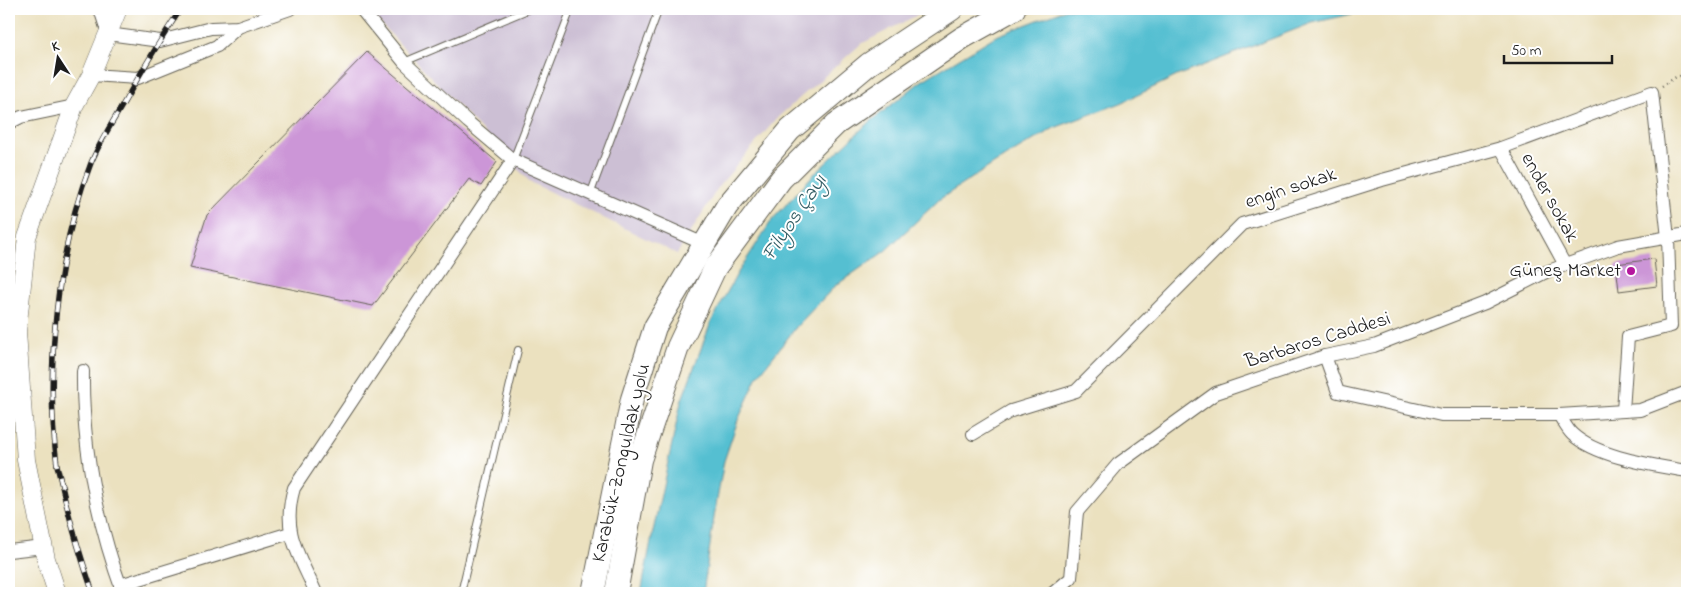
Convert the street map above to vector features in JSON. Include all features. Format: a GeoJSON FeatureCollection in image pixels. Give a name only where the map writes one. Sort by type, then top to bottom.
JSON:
{"type":"FeatureCollection","features":[{"type":"Feature","properties":{"kind":"highway","name":"Karabük-Zonguldak yolu"},"geometry":{"type":"LineString","coordinates":[[593,593],[634,390],[655,327],[727,206],[790,130],[869,64],[952,9]]}},
{"type":"Feature","properties":{"kind":"highway","name":"Karabük-Zonguldak yolu"},"geometry":{"type":"LineString","coordinates":[[616,593],[640,460],[678,347],[715,268],[781,179],[836,124],[962,38],[1014,9]]}},
{"type":"Feature","properties":{"kind":"main road"},"geometry":{"type":"LineString","coordinates":[[57,593],[44,547],[26,460],[13,335],[27,237],[74,106],[91,75],[118,9]]}},
{"type":"Feature","properties":{"kind":"street"},"geometry":{"type":"LineString","coordinates":[[100,9],[108,34],[160,41],[211,28],[238,27],[290,9]]}},
{"type":"Feature","properties":{"kind":"street"},"geometry":{"type":"LineString","coordinates":[[361,9],[404,62],[468,122],[513,160],[704,244]]}},
{"type":"Feature","properties":{"kind":"street"},"geometry":{"type":"LineString","coordinates":[[91,75],[138,78],[218,46],[238,27]]}},
{"type":"Feature","properties":{"kind":"street"},"geometry":{"type":"LineString","coordinates":[[1623,411],[1628,337],[1671,326],[1668,238],[1652,92]]}},
{"type":"Feature","properties":{"kind":"street","name":"engin sokak"},"geometry":{"type":"LineString","coordinates":[[973,434],[1011,411],[1076,391],[1242,224],[1382,180],[1501,148],[1652,92]]}},
{"type":"Feature","properties":{"kind":"street"},"geometry":{"type":"LineString","coordinates":[[9,123],[20,117],[74,106]]}},
{"type":"Feature","properties":{"kind":"street","name":"ender sokak"},"geometry":{"type":"LineString","coordinates":[[1501,148],[1565,265]]}},
{"type":"Feature","properties":{"kind":"street"},"geometry":{"type":"LineString","coordinates":[[316,593],[290,533],[290,503],[294,488],[513,160]]}},
{"type":"Feature","properties":{"kind":"street","name":"Barbaros Caddesi"},"geometry":{"type":"LineString","coordinates":[[1053,593],[1071,578],[1077,512],[1118,464],[1216,393],[1325,356],[1374,346],[1485,303],[1546,272],[1618,246],[1687,234]]}},
{"type":"Feature","properties":{"kind":"street"},"geometry":{"type":"LineString","coordinates":[[1325,356],[1338,392],[1441,415],[1559,415],[1640,410],[1687,392]]}},
{"type":"Feature","properties":{"kind":"street"},"geometry":{"type":"LineString","coordinates":[[83,371],[84,419],[89,468],[103,527],[121,589],[290,533]]}},
{"type":"Feature","properties":{"kind":"street"},"geometry":{"type":"LineString","coordinates":[[1559,415],[1572,434],[1598,450],[1645,463],[1687,471]]}},
{"type":"Feature","properties":{"kind":"street"},"geometry":{"type":"LineString","coordinates":[[9,551],[44,547]]}},
{"type":"Feature","properties":{"kind":"lane"},"geometry":{"type":"LineString","coordinates":[[404,62],[530,9]]}},
{"type":"Feature","properties":{"kind":"lane"},"geometry":{"type":"LineString","coordinates":[[513,160],[571,9]]}},
{"type":"Feature","properties":{"kind":"lane"},"geometry":{"type":"LineString","coordinates":[[590,195],[659,9]]}},
{"type":"Feature","properties":{"kind":"lane"},"geometry":{"type":"LineString","coordinates":[[460,593],[518,350]]}},
{"type":"Feature","properties":{"kind":"path"},"geometry":{"type":"LineString","coordinates":[[1652,92],[1676,77],[1687,74]]}},
{"type":"Feature","properties":{"kind":"shaded area"},"geometry":{"type":"Polygon","coordinates":[[[367,9],[929,9],[861,44],[778,117],[719,186],[677,254],[530,182],[367,9]]]}},
{"type":"Feature","properties":{"kind":"water","name":"Filyos Çayı"},"geometry":{"type":"Polygon","coordinates":[[[1066,9],[1374,9],[1312,23],[1179,75],[1121,103],[1054,128],[940,199],[885,251],[835,286],[797,326],[758,376],[738,420],[724,461],[703,593],[641,593],[681,402],[711,322],[737,274],[772,220],[814,174],[865,126],[920,82],[994,37],[1066,9]]]}},
{"type":"Feature","properties":{"kind":"building"},"geometry":{"type":"Polygon","coordinates":[[[367,52],[497,162],[481,186],[469,179],[373,306],[190,268],[207,215],[367,52]]]}},
{"type":"Feature","properties":{"kind":"building"},"geometry":{"type":"Polygon","coordinates":[[[1654,259],[1657,286],[1619,291],[1616,264],[1654,259]]]}},
{"type":"Feature","properties":{"kind":"railway"},"geometry":{"type":"LineString","coordinates":[[93,593],[81,557],[57,465],[52,390],[56,312],[69,234],[91,163],[107,131],[181,9]]}},
{"type":"Feature","properties":{"kind":"place","name":"Güneş Market"},"geometry":{"type":"Point","coordinates":[1631,271]}}]}
